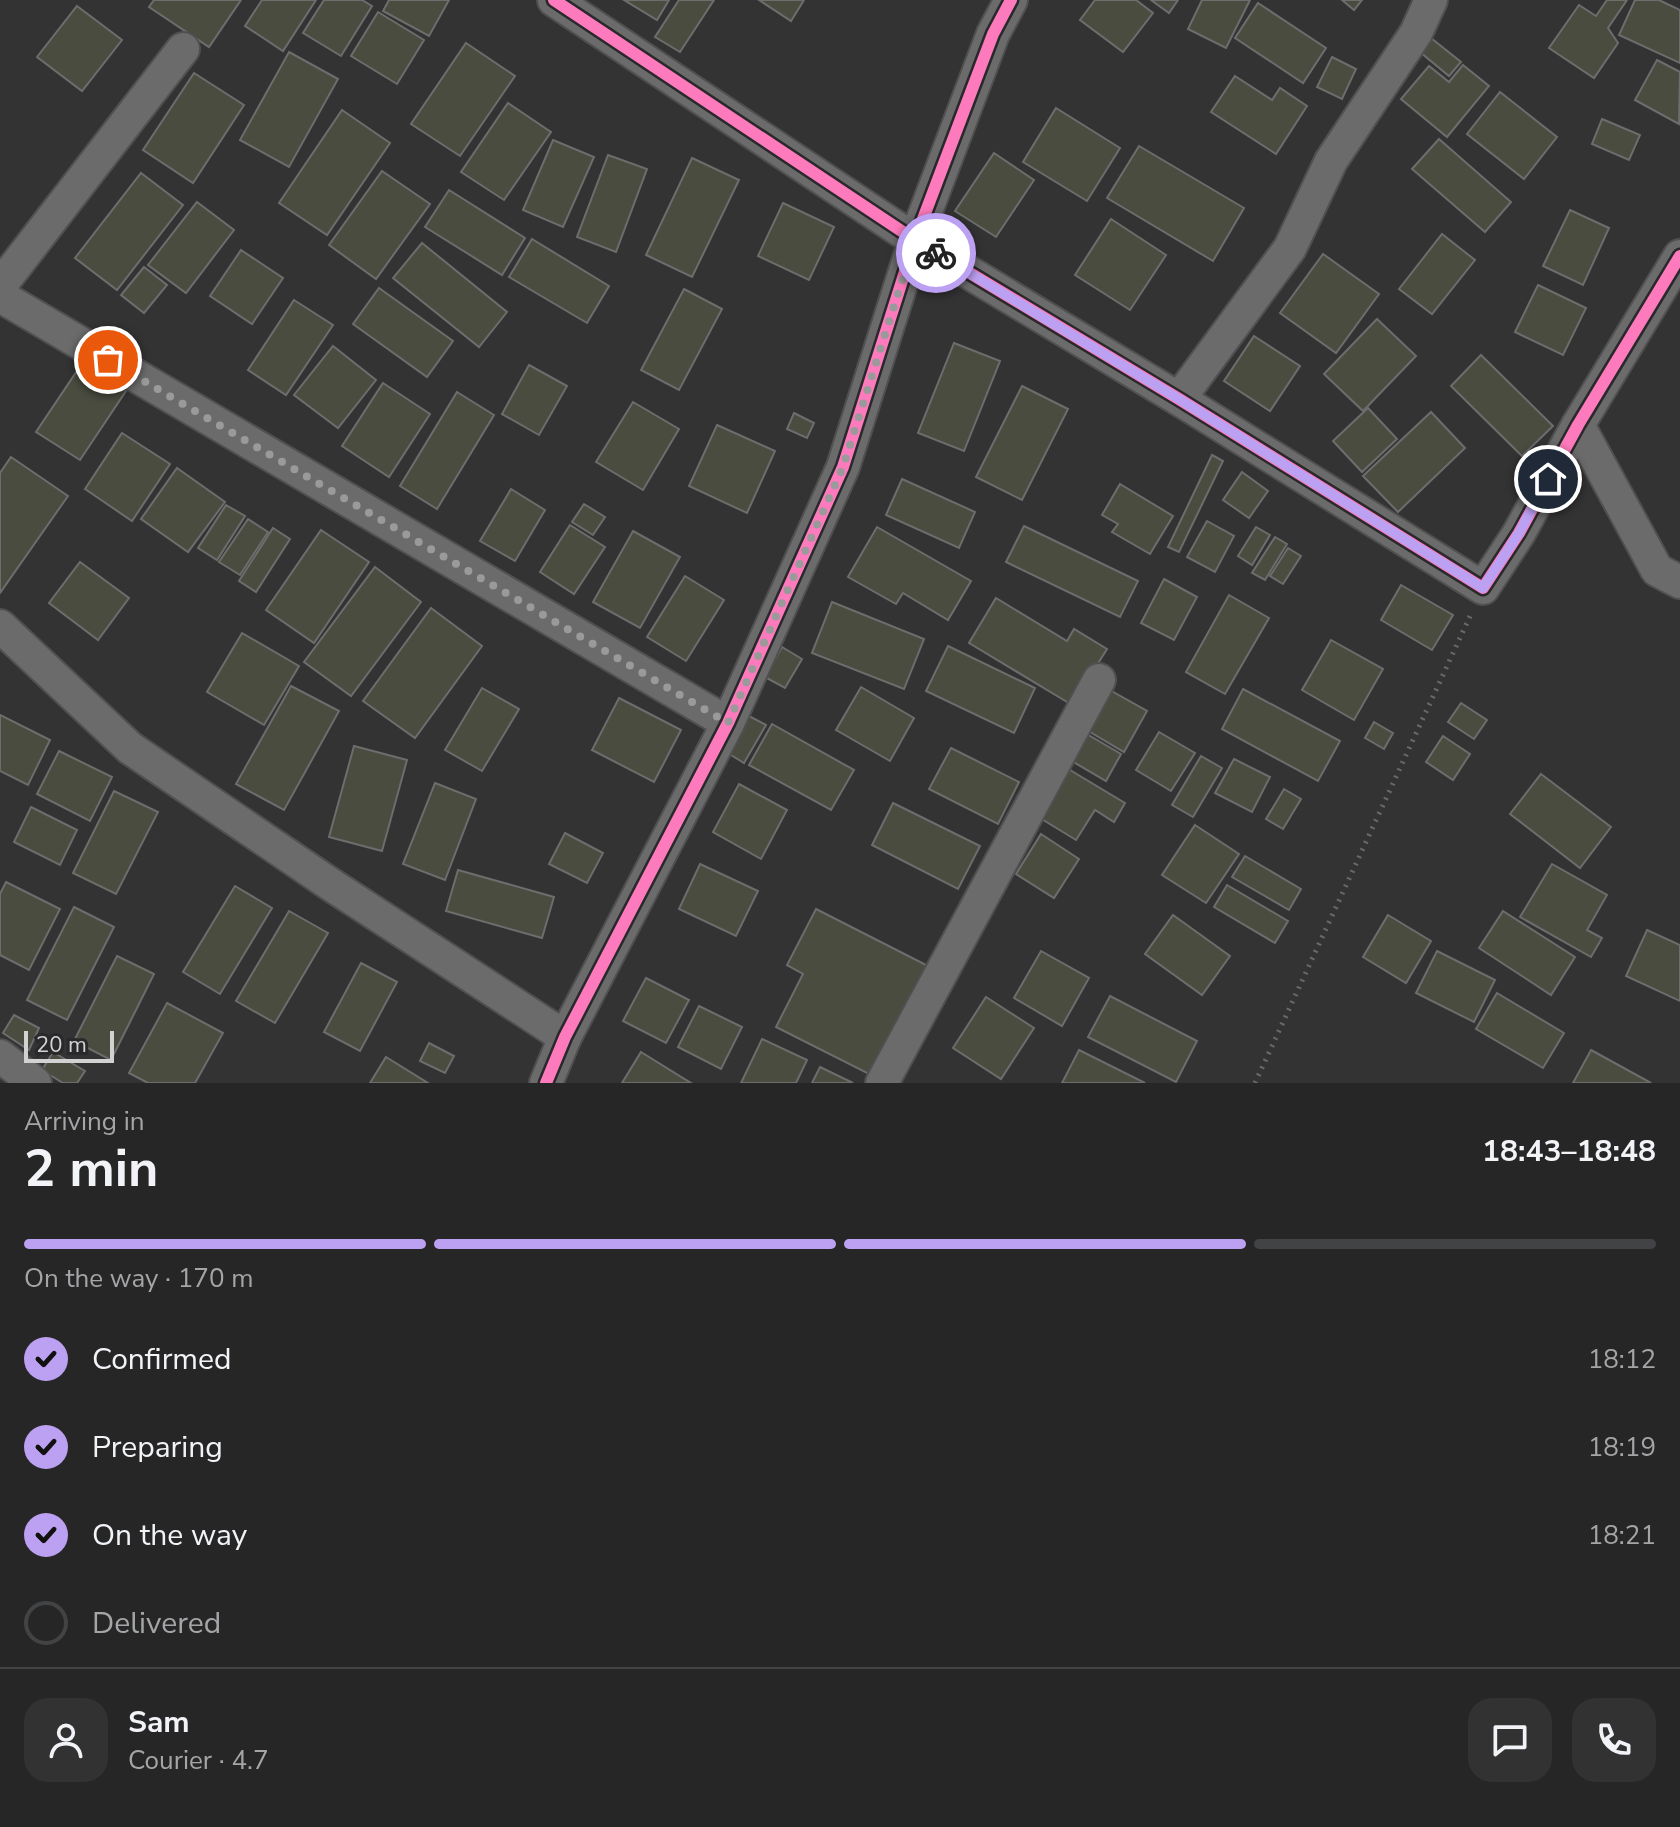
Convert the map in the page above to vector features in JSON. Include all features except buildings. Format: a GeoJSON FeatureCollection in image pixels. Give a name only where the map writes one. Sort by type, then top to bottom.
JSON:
{"type":"FeatureCollection","features":[{"type":"Feature","properties":{"kind":"street"},"geometry":{"type":"LineString","coordinates":[[554,0],[915,240],[1483,588],[1519,533],[1578,425],[1680,256]]}},
{"type":"Feature","properties":{"kind":"street"},"geometry":{"type":"LineString","coordinates":[[546,1083],[565,1037],[728,723],[843,467],[915,240],[993,34],[1011,0]]}},
{"type":"Feature","properties":{"kind":"street"},"geometry":{"type":"LineString","coordinates":[[1179,399],[1290,248],[1331,161],[1416,33],[1431,0]]}},
{"type":"Feature","properties":{"kind":"street"},"geometry":{"type":"LineString","coordinates":[[0,286],[183,49]]}},
{"type":"Feature","properties":{"kind":"street"},"geometry":{"type":"LineString","coordinates":[[0,296],[728,723]]}},
{"type":"Feature","properties":{"kind":"street"},"geometry":{"type":"LineString","coordinates":[[1578,425],[1657,570],[1680,582]]}},
{"type":"Feature","properties":{"kind":"street"},"geometry":{"type":"LineString","coordinates":[[0,626],[130,748],[330,884],[565,1037]]}},
{"type":"Feature","properties":{"kind":"street"},"geometry":{"type":"LineString","coordinates":[[882,1083],[1099,680]]}},
{"type":"Feature","properties":{"kind":"street"},"geometry":{"type":"LineString","coordinates":[[0,1056],[35,1083]]}},
{"type":"Feature","properties":{"kind":"path"},"geometry":{"type":"LineString","coordinates":[[1255,1083],[1483,588]]}},
{"type":"Feature","properties":{"kind":"cycle path"},"geometry":{"type":"LineString","coordinates":[[554,0],[915,240],[1483,588],[1519,533],[1578,425],[1680,256]]}},
{"type":"Feature","properties":{"kind":"cycle path"},"geometry":{"type":"LineString","coordinates":[[546,1083],[565,1037],[728,723],[843,467],[915,240],[993,34],[1011,0]]}},
{"type":"Feature","properties":{"kind":"way so far"},"geometry":{"type":"LineString","coordinates":[[108,360],[728,723],[843,467],[915,240],[936,253]]}},
{"type":"Feature","properties":{"kind":"route"},"geometry":{"type":"LineString","coordinates":[[936,253],[1179,399],[1483,588],[1519,533],[1548,479]]}}]}
